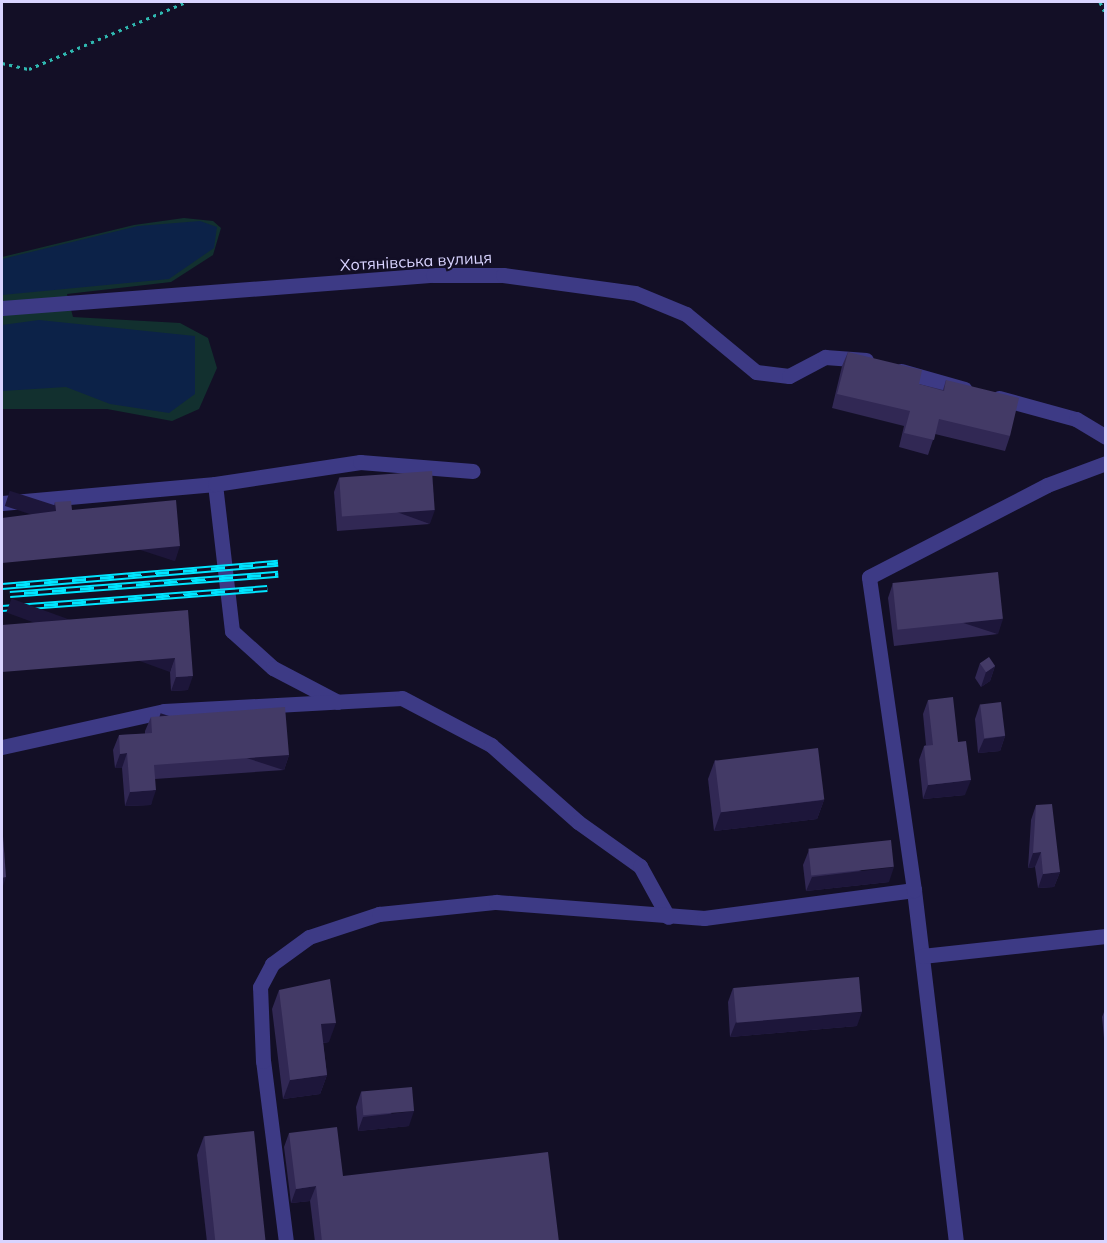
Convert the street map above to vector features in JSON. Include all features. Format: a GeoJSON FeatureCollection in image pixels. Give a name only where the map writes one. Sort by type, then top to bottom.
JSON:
{"type":"FeatureCollection","features":[{"type":"Feature","properties":{"kind":"lane","name":"Хотянівська вулиця"},"geometry":{"type":"LineString","coordinates":[[2,308],[80,300],[433,275],[572,282],[635,293],[687,314],[756,372],[789,376],[825,357],[852,356],[1076,419],[1106,437]]}},
{"type":"Feature","properties":{"kind":"lane"},"geometry":{"type":"LineString","coordinates":[[2,503],[214,484],[360,462],[473,471]]}},
{"type":"Feature","properties":{"kind":"lane"},"geometry":{"type":"LineString","coordinates":[[956,1242],[914,890],[869,577],[1047,485],[1106,463]]}},
{"type":"Feature","properties":{"kind":"lane"},"geometry":{"type":"LineString","coordinates":[[214,484],[232,631],[273,668],[344,704]]}},
{"type":"Feature","properties":{"kind":"lane"},"geometry":{"type":"LineString","coordinates":[[2,747],[164,711],[344,704],[402,698],[491,745],[578,822],[640,866],[668,917]]}},
{"type":"Feature","properties":{"kind":"lane"},"geometry":{"type":"LineString","coordinates":[[286,1242],[263,1061],[260,987],[272,964],[309,937],[379,914],[496,902],[704,918],[914,890]]}},
{"type":"Feature","properties":{"kind":"lane"},"geometry":{"type":"LineString","coordinates":[[922,956],[1106,936]]}},
{"type":"Feature","properties":{"kind":"path"},"geometry":{"type":"LineString","coordinates":[[2,63],[29,69],[186,2]]}},
{"type":"Feature","properties":{"kind":"path"},"geometry":{"type":"LineString","coordinates":[[1100,2],[1106,15]]}},
{"type":"Feature","properties":{"kind":"green space"},"geometry":{"type":"Polygon","coordinates":[[[184,218],[213,221],[221,228],[213,255],[171,282],[67,294],[73,317],[180,323],[208,338],[217,368],[199,409],[172,421],[107,409],[2,409],[2,257],[134,225],[184,218]]]}},
{"type":"Feature","properties":{"kind":"water"},"geometry":{"type":"Polygon","coordinates":[[[200,221],[217,227],[214,248],[169,279],[2,295],[2,259],[138,226],[200,221]]]}},
{"type":"Feature","properties":{"kind":"water"},"geometry":{"type":"Polygon","coordinates":[[[39,320],[195,336],[195,394],[169,413],[110,404],[66,387],[2,391],[2,325],[39,320]]]}},
{"type":"Feature","properties":{"kind":"building"},"geometry":{"type":"Polygon","coordinates":[[[848,352],[922,370],[919,384],[944,391],[946,380],[1019,398],[1010,436],[939,419],[934,440],[904,433],[910,411],[837,394],[848,352]]]}},
{"type":"Feature","properties":{"kind":"building"},"geometry":{"type":"Polygon","coordinates":[[[432,471],[435,510],[342,516],[339,477],[432,471]]]}},
{"type":"Feature","properties":{"kind":"building"},"geometry":{"type":"Polygon","coordinates":[[[176,500],[180,546],[2,563],[2,518],[56,511],[55,502],[71,501],[72,510],[176,500]]]}},
{"type":"Feature","properties":{"kind":"building"},"geometry":{"type":"Polygon","coordinates":[[[998,572],[1003,619],[897,630],[893,583],[998,572]]]}},
{"type":"Feature","properties":{"kind":"building"},"geometry":{"type":"Polygon","coordinates":[[[188,610],[193,676],[176,677],[175,658],[2,672],[2,625],[188,610]]]}},
{"type":"Feature","properties":{"kind":"building"},"geometry":{"type":"Polygon","coordinates":[[[989,657],[995,666],[986,672],[980,663],[989,657]]]}},
{"type":"Feature","properties":{"kind":"building"},"geometry":{"type":"Polygon","coordinates":[[[953,697],[958,742],[966,741],[971,780],[928,785],[924,746],[933,745],[928,700],[953,697]]]}},
{"type":"Feature","properties":{"kind":"building"},"geometry":{"type":"Polygon","coordinates":[[[1001,702],[1005,736],[984,738],[980,705],[1001,702]]]}},
{"type":"Feature","properties":{"kind":"building"},"geometry":{"type":"Polygon","coordinates":[[[285,707],[289,755],[154,765],[156,790],[130,792],[127,753],[120,754],[119,735],[152,733],[151,717],[285,707]]]}},
{"type":"Feature","properties":{"kind":"building"},"geometry":{"type":"Polygon","coordinates":[[[818,748],[824,800],[721,812],[715,761],[818,748]]]}},
{"type":"Feature","properties":{"kind":"building"},"geometry":{"type":"Polygon","coordinates":[[[1052,804],[1060,872],[1043,874],[1041,852],[1033,853],[1036,805],[1052,804]]]}},
{"type":"Feature","properties":{"kind":"building"},"geometry":{"type":"Polygon","coordinates":[[[2,823],[6,877],[2,878],[2,823]]]}},
{"type":"Feature","properties":{"kind":"building"},"geometry":{"type":"Polygon","coordinates":[[[891,840],[894,867],[811,876],[808,849],[891,840]]]}},
{"type":"Feature","properties":{"kind":"building"},"geometry":{"type":"Polygon","coordinates":[[[859,977],[862,1012],[737,1023],[733,988],[859,977]]]}},
{"type":"Feature","properties":{"kind":"building"},"geometry":{"type":"Polygon","coordinates":[[[330,979],[336,1023],[321,1024],[327,1075],[290,1080],[279,990],[330,979]]]}},
{"type":"Feature","properties":{"kind":"building"},"geometry":{"type":"Polygon","coordinates":[[[412,1087],[414,1111],[363,1115],[361,1091],[412,1087]]]}},
{"type":"Feature","properties":{"kind":"building"},"geometry":{"type":"Polygon","coordinates":[[[337,1127],[343,1176],[548,1152],[559,1242],[322,1242],[316,1186],[296,1189],[289,1133],[337,1127]]]}},
{"type":"Feature","properties":{"kind":"building"},"geometry":{"type":"Polygon","coordinates":[[[254,1131],[266,1242],[215,1242],[204,1136],[254,1131]]]}},
{"type":"Feature","properties":{"kind":"railway"},"geometry":{"type":"LineString","coordinates":[[2,586],[278,563]]}},
{"type":"Feature","properties":{"kind":"railway"},"geometry":{"type":"LineString","coordinates":[[10,594],[278,574]]}},
{"type":"Feature","properties":{"kind":"railway"},"geometry":{"type":"LineString","coordinates":[[2,608],[267,588]]}}]}
